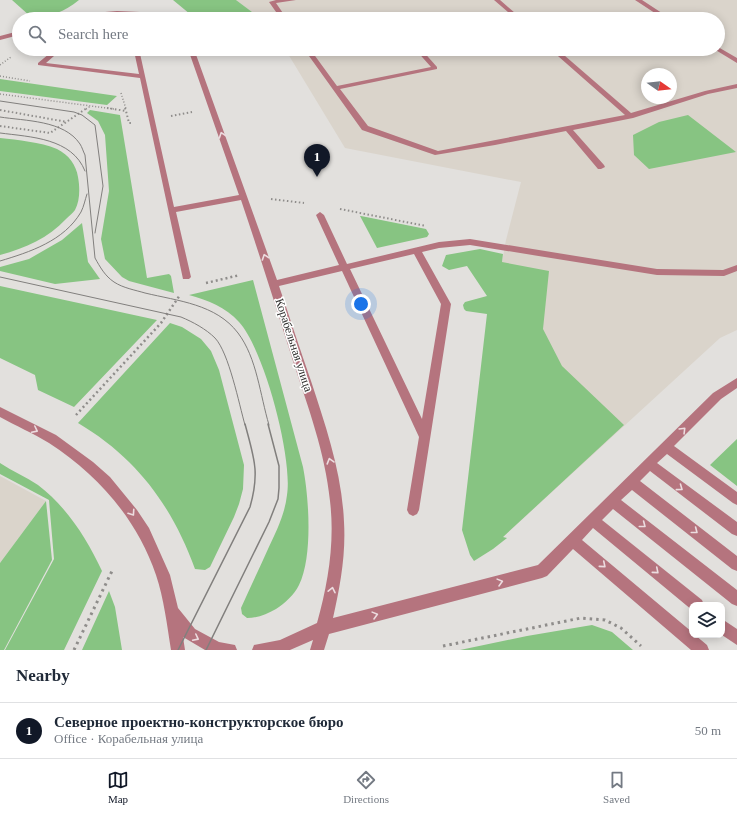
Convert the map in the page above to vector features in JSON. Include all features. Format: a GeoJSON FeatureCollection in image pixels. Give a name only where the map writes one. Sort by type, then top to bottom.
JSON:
{"type":"FeatureCollection","features":[{"type":"Feature","properties":{"kind":"street"},"geometry":{"type":"LineString","coordinates":[[279,12],[272,2],[293,0]]}},
{"type":"Feature","properties":{"kind":"street"},"geometry":{"type":"LineString","coordinates":[[497,0],[511,12]]}},
{"type":"Feature","properties":{"kind":"street"},"geometry":{"type":"LineString","coordinates":[[638,0],[657,12]]}},
{"type":"Feature","properties":{"kind":"street"},"geometry":{"type":"LineString","coordinates":[[0,38],[12,35]]}},
{"type":"Feature","properties":{"kind":"street"},"geometry":{"type":"LineString","coordinates":[[725,54],[737,61]]}},
{"type":"Feature","properties":{"kind":"street"},"geometry":{"type":"LineString","coordinates":[[50,56],[40,64],[142,76]]}},
{"type":"Feature","properties":{"kind":"street"},"geometry":{"type":"LineString","coordinates":[[138,56],[186,277]]}},
{"type":"Feature","properties":{"kind":"street","name":"Корабельная улица"},"geometry":{"type":"LineString","coordinates":[[194,56],[274,284],[332,466],[338,523],[337,557],[334,586],[317,650]]}},
{"type":"Feature","properties":{"kind":"street"},"geometry":{"type":"LineString","coordinates":[[312,56],[365,128],[438,153],[630,116],[707,92],[737,86]]}},
{"type":"Feature","properties":{"kind":"street"},"geometry":{"type":"LineString","coordinates":[[335,88],[435,68],[424,56]]}},
{"type":"Feature","properties":{"kind":"street"},"geometry":{"type":"LineString","coordinates":[[561,56],[630,116]]}},
{"type":"Feature","properties":{"kind":"street"},"geometry":{"type":"LineString","coordinates":[[568,129],[602,167]]}},
{"type":"Feature","properties":{"kind":"street"},"geometry":{"type":"LineString","coordinates":[[171,210],[244,197]]}},
{"type":"Feature","properties":{"kind":"street"},"geometry":{"type":"LineString","coordinates":[[320,215],[425,438]]}},
{"type":"Feature","properties":{"kind":"street"},"geometry":{"type":"LineString","coordinates":[[274,284],[416,250],[470,242],[656,272],[724,273],[737,268]]}},
{"type":"Feature","properties":{"kind":"street"},"geometry":{"type":"LineString","coordinates":[[413,510],[446,304],[416,250]]}},
{"type":"Feature","properties":{"kind":"street"},"geometry":{"type":"LineString","coordinates":[[259,650],[280,648],[323,628],[542,571],[717,396],[737,382]]}},
{"type":"Feature","properties":{"kind":"street"},"geometry":{"type":"LineString","coordinates":[[0,412],[50,438],[94,469],[109,482],[140,525],[163,576],[172,611],[178,650]]}},
{"type":"Feature","properties":{"kind":"street"},"geometry":{"type":"LineString","coordinates":[[666,447],[737,499]]}},
{"type":"Feature","properties":{"kind":"street"},"geometry":{"type":"LineString","coordinates":[[649,464],[737,530]]}},
{"type":"Feature","properties":{"kind":"street"},"geometry":{"type":"LineString","coordinates":[[631,482],[737,564]]}},
{"type":"Feature","properties":{"kind":"street"},"geometry":{"type":"LineString","coordinates":[[612,501],[737,599]]}},
{"type":"Feature","properties":{"kind":"street"},"geometry":{"type":"LineString","coordinates":[[593,520],[693,602]]}},
{"type":"Feature","properties":{"kind":"street"},"geometry":{"type":"LineString","coordinates":[[573,540],[702,650]]}},
{"type":"Feature","properties":{"kind":"street"},"geometry":{"type":"LineString","coordinates":[[172,611],[190,634],[218,649],[230,650]]}},
{"type":"Feature","properties":{"kind":"street"},"geometry":{"type":"LineString","coordinates":[[725,628],[737,638]]}},
{"type":"Feature","properties":{"kind":"path"},"geometry":{"type":"LineString","coordinates":[[0,94],[126,111],[129,123],[199,111]]}},
{"type":"Feature","properties":{"kind":"path"},"geometry":{"type":"LineString","coordinates":[[0,126],[50,133],[91,106]]}},
{"type":"Feature","properties":{"kind":"path"},"geometry":{"type":"LineString","coordinates":[[0,110],[67,122]]}},
{"type":"Feature","properties":{"kind":"path"},"geometry":{"type":"LineString","coordinates":[[271,199],[310,204]]}},
{"type":"Feature","properties":{"kind":"path"},"geometry":{"type":"LineString","coordinates":[[333,207],[441,229],[449,244]]}},
{"type":"Feature","properties":{"kind":"path"},"geometry":{"type":"LineString","coordinates":[[203,284],[240,275]]}},
{"type":"Feature","properties":{"kind":"path"},"geometry":{"type":"LineString","coordinates":[[76,415],[161,323],[180,294],[184,291]]}},
{"type":"Feature","properties":{"kind":"path"},"geometry":{"type":"LineString","coordinates":[[74,650],[112,571]]}},
{"type":"Feature","properties":{"kind":"path"},"geometry":{"type":"LineString","coordinates":[[443,646],[582,618],[605,620],[621,628],[641,646]]}},
{"type":"Feature","properties":{"kind":"shaded area"},"geometry":{"type":"Polygon","coordinates":[[[236,0],[737,0],[737,330],[720,338],[503,537],[502,262],[521,182],[345,148],[289,56],[725,56],[725,12],[252,12],[236,0]]]}},
{"type":"Feature","properties":{"kind":"shaded area"},"geometry":{"type":"Polygon","coordinates":[[[0,476],[46,501],[0,563],[0,476]]]}},
{"type":"Feature","properties":{"kind":"green space"},"geometry":{"type":"Polygon","coordinates":[[[12,0],[79,0],[59,12],[25,12],[12,0]]]}},
{"type":"Feature","properties":{"kind":"green space"},"geometry":{"type":"Polygon","coordinates":[[[173,0],[236,0],[252,12],[188,12],[173,0]]]}},
{"type":"Feature","properties":{"kind":"green space"},"geometry":{"type":"Polygon","coordinates":[[[0,79],[117,96],[107,105],[0,91],[0,79]]]}},
{"type":"Feature","properties":{"kind":"green space"},"geometry":{"type":"Polygon","coordinates":[[[90,110],[120,115],[147,278],[169,274],[171,276],[174,293],[129,281],[122,277],[105,259],[101,239],[109,191],[105,135],[98,121],[87,113],[90,110]]]}},
{"type":"Feature","properties":{"kind":"green space"},"geometry":{"type":"Polygon","coordinates":[[[688,115],[736,152],[649,169],[634,155],[633,135],[659,122],[688,115]]]}},
{"type":"Feature","properties":{"kind":"green space"},"geometry":{"type":"Polygon","coordinates":[[[0,138],[36,143],[61,151],[68,157],[76,168],[79,199],[75,210],[52,232],[28,246],[0,255],[0,138]]]}},
{"type":"Feature","properties":{"kind":"green space"},"geometry":{"type":"Polygon","coordinates":[[[360,216],[426,229],[429,234],[427,237],[377,248],[360,216]]]}},
{"type":"Feature","properties":{"kind":"green space"},"geometry":{"type":"Polygon","coordinates":[[[82,223],[88,262],[100,279],[55,284],[0,271],[0,267],[29,259],[62,240],[82,223]]]}},
{"type":"Feature","properties":{"kind":"green space"},"geometry":{"type":"Polygon","coordinates":[[[480,249],[503,254],[502,262],[549,271],[543,329],[562,366],[624,425],[503,537],[507,538],[474,561],[470,555],[462,530],[487,314],[466,311],[463,305],[465,302],[487,296],[467,266],[449,270],[442,266],[446,255],[480,249]]]}},
{"type":"Feature","properties":{"kind":"green space"},"geometry":{"type":"Polygon","coordinates":[[[253,280],[303,467],[307,494],[308,543],[303,573],[295,592],[283,604],[269,613],[247,618],[242,614],[241,608],[277,529],[284,509],[288,478],[286,456],[275,405],[267,379],[258,355],[248,336],[239,322],[228,312],[203,299],[189,295],[253,280]]]}},
{"type":"Feature","properties":{"kind":"green space"},"geometry":{"type":"Polygon","coordinates":[[[0,286],[157,320],[74,407],[38,390],[35,375],[0,358],[0,286]]]}},
{"type":"Feature","properties":{"kind":"green space"},"geometry":{"type":"Polygon","coordinates":[[[170,323],[182,327],[201,339],[211,351],[219,370],[244,465],[243,489],[239,504],[210,567],[205,570],[195,569],[186,546],[163,504],[135,468],[99,437],[78,423],[170,323]]]}},
{"type":"Feature","properties":{"kind":"green space"},"geometry":{"type":"Polygon","coordinates":[[[737,439],[737,486],[710,465],[737,439]]]}},
{"type":"Feature","properties":{"kind":"green space"},"geometry":{"type":"Polygon","coordinates":[[[0,463],[38,485],[58,503],[83,536],[102,571],[64,650],[5,650],[54,559],[49,500],[0,474],[0,463]]]}},
{"type":"Feature","properties":{"kind":"green space"},"geometry":{"type":"Polygon","coordinates":[[[46,501],[52,560],[4,650],[0,650],[0,563],[46,501]]]}},
{"type":"Feature","properties":{"kind":"green space"},"geometry":{"type":"Polygon","coordinates":[[[109,591],[115,607],[122,650],[82,650],[109,591]]]}},
{"type":"Feature","properties":{"kind":"green space"},"geometry":{"type":"Polygon","coordinates":[[[592,625],[612,632],[633,650],[460,650],[527,636],[592,625]]]}},
{"type":"Feature","properties":{"kind":"tram line"},"geometry":{"type":"LineString","coordinates":[[0,101],[74,112],[82,115],[95,125],[103,186],[95,233]]}},
{"type":"Feature","properties":{"kind":"tram line"},"geometry":{"type":"LineString","coordinates":[[0,117],[32,121],[54,126],[73,136],[80,144],[85,155],[95,258],[105,274],[121,286],[196,305],[208,310],[229,323],[238,333],[250,354],[269,425]]}},
{"type":"Feature","properties":{"kind":"tram line"},"geometry":{"type":"LineString","coordinates":[[0,133],[37,138],[61,146],[71,152],[79,160],[85,171]]}},
{"type":"Feature","properties":{"kind":"tram line"},"geometry":{"type":"LineString","coordinates":[[0,261],[23,254],[56,238],[74,222],[81,212],[87,194]]}},
{"type":"Feature","properties":{"kind":"tram line"},"geometry":{"type":"LineString","coordinates":[[0,277],[181,317],[199,326],[215,338],[225,355],[245,425]]}},
{"type":"Feature","properties":{"kind":"tram line"},"geometry":{"type":"LineString","coordinates":[[178,650],[250,507],[255,484],[255,465],[245,424]]}},
{"type":"Feature","properties":{"kind":"tram line"},"geometry":{"type":"LineString","coordinates":[[206,650],[269,522],[278,499],[279,466],[268,424]]}},
{"type":"Feature","properties":{"kind":"place","name":"Северное проектно-конструкторское бюро"},"geometry":{"type":"Point","coordinates":[317,177]}}]}
